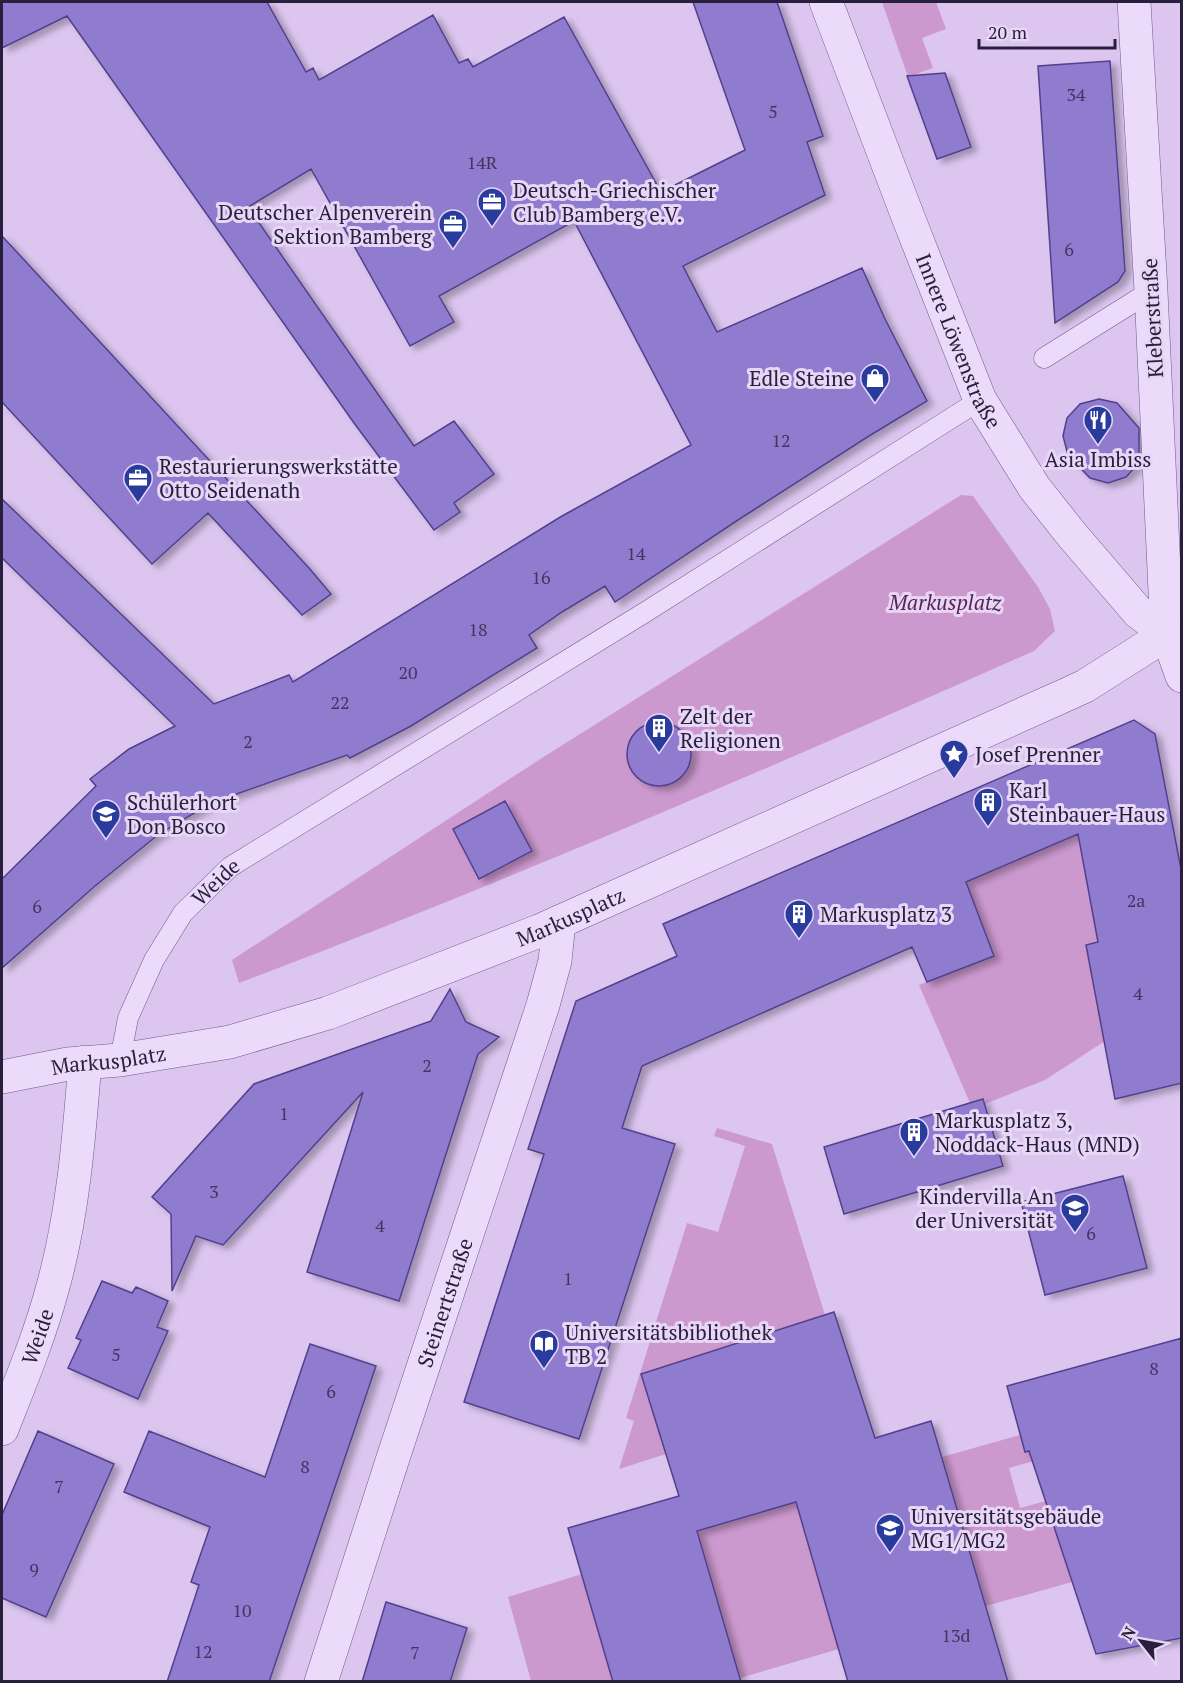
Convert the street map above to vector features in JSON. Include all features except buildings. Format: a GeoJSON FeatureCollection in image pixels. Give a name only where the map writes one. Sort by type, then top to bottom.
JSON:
{"type":"FeatureCollection","features":[{"type":"Feature","properties":{"kind":"street","name":"Innere Löwenstraße"},"geometry":{"type":"LineString","coordinates":[[826,2],[905,212],[980,400],[1034,487],[1072,536],[1138,612],[1174,632]]}},
{"type":"Feature","properties":{"kind":"street","name":"Kleberstraße"},"geometry":{"type":"LineString","coordinates":[[1134,2],[1174,632],[1182,676]]}},
{"type":"Feature","properties":{"kind":"street","name":"Markusplatz"},"geometry":{"type":"LineString","coordinates":[[4,1071],[120,1060],[230,1042],[328,1013],[559,922],[1085,686],[1174,632]]}},
{"type":"Feature","properties":{"kind":"street","name":"Steinertstraße"},"geometry":{"type":"LineString","coordinates":[[321,1682],[406,1417],[543,1005],[555,962],[559,922]]}},
{"type":"Feature","properties":{"kind":"street","name":"Weide"},"geometry":{"type":"LineString","coordinates":[[2,1429],[36,1343],[53,1288],[69,1212],[85,1062]]}},
{"type":"Feature","properties":{"kind":"lane"},"geometry":{"type":"LineString","coordinates":[[1044,358],[1151,291]]}},
{"type":"Feature","properties":{"kind":"lane","name":"Weide"},"geometry":{"type":"LineString","coordinates":[[120,1060],[128,1018],[154,960],[183,913],[230,867],[644,613],[980,400]]}},
{"type":"Feature","properties":{"kind":"green space"},"geometry":{"type":"Polygon","coordinates":[[[882,2],[936,2],[946,29],[922,38],[933,68],[908,77],[882,2]]]}},
{"type":"Feature","properties":{"kind":"green space","name":"Markusplatz"},"geometry":{"type":"Polygon","coordinates":[[[961,495],[973,496],[1038,587],[1050,609],[1055,631],[1034,651],[639,822],[239,983],[232,960],[545,756],[961,495]]]}},
{"type":"Feature","properties":{"kind":"green space"},"geometry":{"type":"Polygon","coordinates":[[[1078,832],[1098,942],[1086,945],[1105,1041],[1045,1080],[985,1104],[983,1099],[970,1103],[919,985],[994,955],[964,883],[1078,832]]]}},
{"type":"Feature","properties":{"kind":"green space"},"geometry":{"type":"Polygon","coordinates":[[[717,1128],[772,1144],[825,1315],[641,1374],[666,1454],[619,1469],[634,1421],[626,1418],[687,1223],[718,1232],[745,1146],[714,1136],[717,1128]]]}},
{"type":"Feature","properties":{"kind":"green space"},"geometry":{"type":"Polygon","coordinates":[[[1104,1431],[1112,1439],[1009,1468],[1020,1508],[1046,1501],[1072,1582],[986,1606],[942,1457],[1020,1435],[1104,1431]]]}},
{"type":"Feature","properties":{"kind":"green space"},"geometry":{"type":"Polygon","coordinates":[[[796,1502],[839,1649],[740,1678],[697,1531],[796,1502]]]}},
{"type":"Feature","properties":{"kind":"green space"},"geometry":{"type":"Polygon","coordinates":[[[582,1574],[613,1681],[531,1681],[508,1597],[582,1574]]]}},
{"type":"Feature","properties":{"kind":"place","name":"Deutsch-Griechischer Club Bamberg e.V."},"geometry":{"type":"Point","coordinates":[492,228]}},
{"type":"Feature","properties":{"kind":"place","name":"Deutscher Alpenverein Sektion Bamberg"},"geometry":{"type":"Point","coordinates":[453,250]}},
{"type":"Feature","properties":{"kind":"place","name":"Edle Steine"},"geometry":{"type":"Point","coordinates":[875,404]}},
{"type":"Feature","properties":{"kind":"place","name":"Asia Imbiss"},"geometry":{"type":"Point","coordinates":[1098,446]}},
{"type":"Feature","properties":{"kind":"place","name":"Restaurierungswerkstätte Otto Seidenath"},"geometry":{"type":"Point","coordinates":[138,504]}},
{"type":"Feature","properties":{"kind":"place","name":"Zelt der Religionen"},"geometry":{"type":"Point","coordinates":[659,754]}},
{"type":"Feature","properties":{"kind":"place","name":"Josef Prenner"},"geometry":{"type":"Point","coordinates":[954,780]}},
{"type":"Feature","properties":{"kind":"place","name":"Karl Steinbauer-Haus"},"geometry":{"type":"Point","coordinates":[988,828]}},
{"type":"Feature","properties":{"kind":"place","name":"Schülerhort Don Bosco"},"geometry":{"type":"Point","coordinates":[106,840]}},
{"type":"Feature","properties":{"kind":"place","name":"Markusplatz 3"},"geometry":{"type":"Point","coordinates":[799,940]}},
{"type":"Feature","properties":{"kind":"place","name":"Markusplatz 3, Noddack-Haus (MND)"},"geometry":{"type":"Point","coordinates":[914,1158]}},
{"type":"Feature","properties":{"kind":"place","name":"Kindervilla An der Universität"},"geometry":{"type":"Point","coordinates":[1075,1234]}},
{"type":"Feature","properties":{"kind":"place","name":"Universitätsbibliothek TB 2"},"geometry":{"type":"Point","coordinates":[544,1370]}},
{"type":"Feature","properties":{"kind":"place","name":"Universitätsgebäude MG1/MG2"},"geometry":{"type":"Point","coordinates":[890,1554]}}]}
